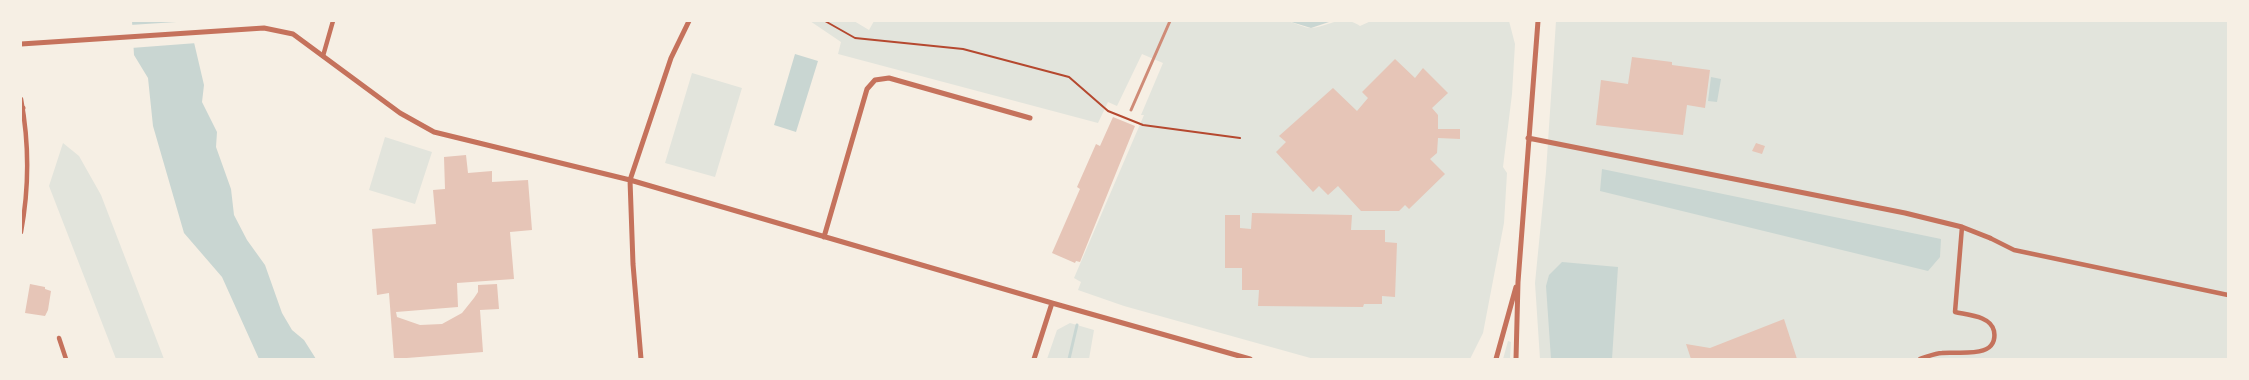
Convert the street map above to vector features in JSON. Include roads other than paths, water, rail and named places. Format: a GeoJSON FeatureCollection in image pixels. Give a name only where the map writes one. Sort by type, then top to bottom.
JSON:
{"type":"FeatureCollection","features":[{"type":"Feature","properties":{"kind":"street"},"geometry":{"type":"LineString","coordinates":[[323,56],[334,21]]}},
{"type":"Feature","properties":{"kind":"street"},"geometry":{"type":"LineString","coordinates":[[641,359],[633,264],[630,180],[671,58],[689,21]]}},
{"type":"Feature","properties":{"kind":"street"},"geometry":{"type":"LineString","coordinates":[[1516,359],[1518,282],[1538,21]]}},
{"type":"Feature","properties":{"kind":"street"},"geometry":{"type":"LineString","coordinates":[[21,44],[264,28],[287,32],[400,113],[434,132],[630,180],[1250,359]]}},
{"type":"Feature","properties":{"kind":"street"},"geometry":{"type":"LineString","coordinates":[[824,237],[867,89],[875,80],[889,78],[1030,118]]}},
{"type":"Feature","properties":{"kind":"street"},"geometry":{"type":"LineString","coordinates":[[21,99],[25,127],[26,181],[21,232]]}},
{"type":"Feature","properties":{"kind":"street"},"geometry":{"type":"LineString","coordinates":[[1528,138],[1905,213],[1962,227],[2014,250],[2228,295]]}},
{"type":"Feature","properties":{"kind":"street"},"geometry":{"type":"LineString","coordinates":[[1920,359],[1942,353],[1980,352],[1990,347],[1995,335],[1993,326],[1985,319],[1955,312],[1962,227]]}},
{"type":"Feature","properties":{"kind":"street"},"geometry":{"type":"LineString","coordinates":[[1496,359],[1518,282]]}},
{"type":"Feature","properties":{"kind":"street"},"geometry":{"type":"LineString","coordinates":[[1034,359],[1052,303]]}},
{"type":"Feature","properties":{"kind":"street"},"geometry":{"type":"LineString","coordinates":[[59,338],[66,359]]}},
{"type":"Feature","properties":{"kind":"waterway"},"geometry":{"type":"LineString","coordinates":[[1069,359],[1077,325]]}},
{"type":"Feature","properties":{"kind":"railway"},"geometry":{"type":"LineString","coordinates":[[1131,110],[1170,21]]}}]}
